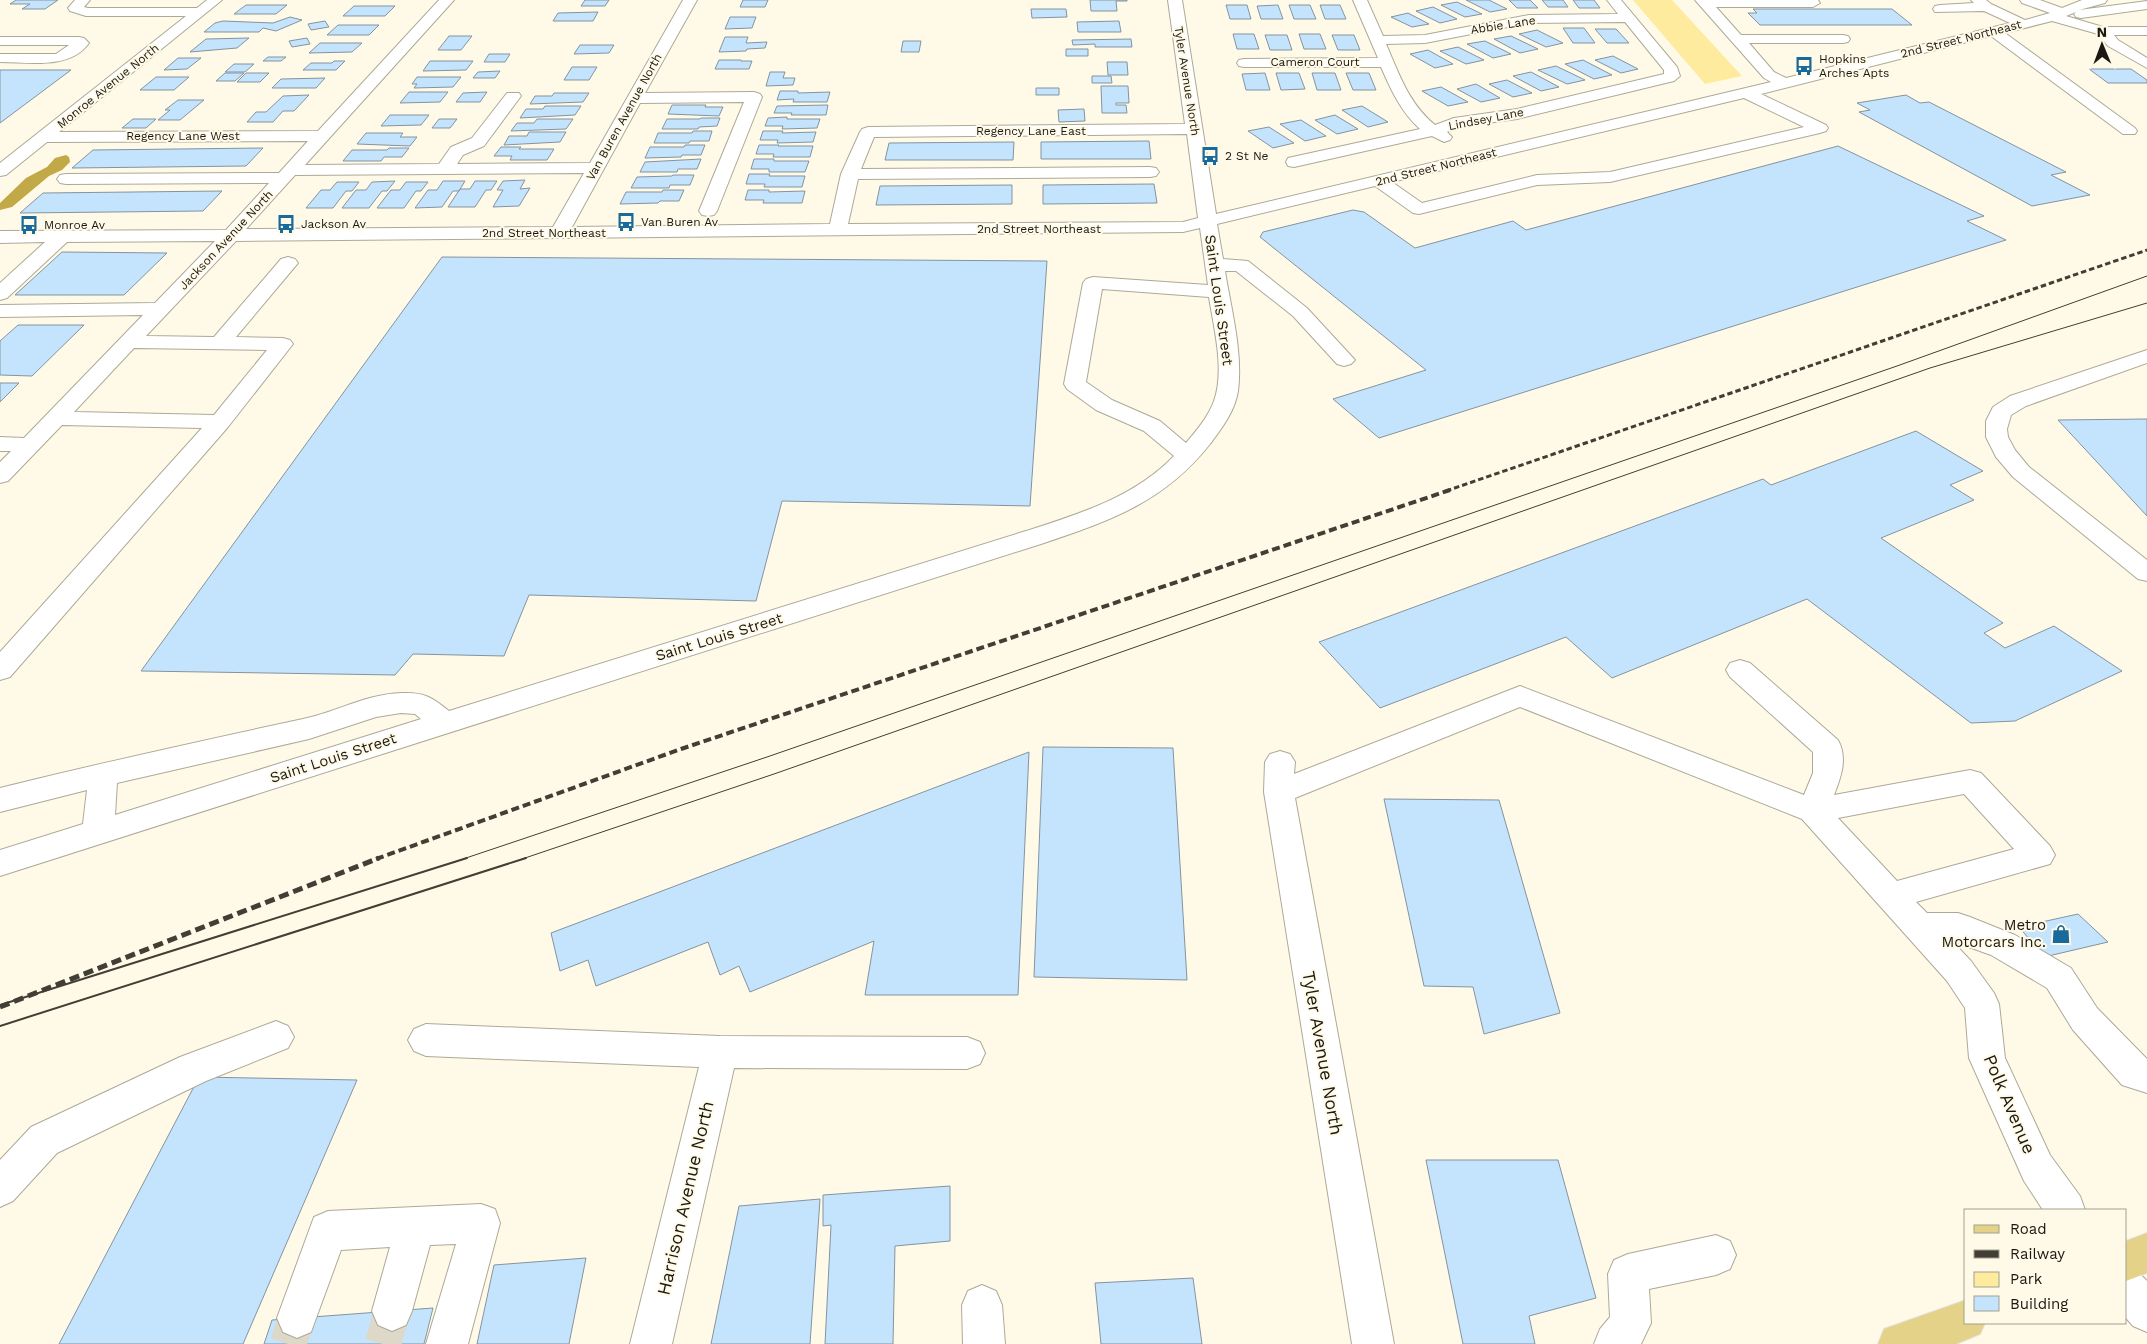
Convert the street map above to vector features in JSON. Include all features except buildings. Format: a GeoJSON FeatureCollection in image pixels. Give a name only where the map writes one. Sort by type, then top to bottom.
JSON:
{"type":"FeatureCollection","features":[{"type":"Feature","properties":{"kind":"main road"},"geometry":{"type":"LineString","coordinates":[[2127,1261],[2147,1253]]}},
{"type":"Feature","properties":{"kind":"main road"},"geometry":{"type":"LineString","coordinates":[[1899,1344],[1964,1321]]}},
{"type":"Feature","properties":{"kind":"street"},"geometry":{"type":"LineString","coordinates":[[83,0],[75,8],[86,12],[200,12]]}},
{"type":"Feature","properties":{"kind":"street","name":"Monroe Avenue North"},"geometry":{"type":"LineString","coordinates":[[0,171],[215,0]]}},
{"type":"Feature","properties":{"kind":"street","name":"Jackson Avenue North"},"geometry":{"type":"LineString","coordinates":[[0,476],[231,236],[447,0]]}},
{"type":"Feature","properties":{"kind":"street","name":"Van Buren Avenue North"},"geometry":{"type":"LineString","coordinates":[[559,233],[690,0]]}},
{"type":"Feature","properties":{"kind":"street","name":"Tyler Avenue North"},"geometry":{"type":"LineString","coordinates":[[1174,0],[1208,222]]}},
{"type":"Feature","properties":{"kind":"street"},"geometry":{"type":"LineString","coordinates":[[1360,0],[1402,97],[1410,109],[1434,131],[1478,156]]}},
{"type":"Feature","properties":{"kind":"street"},"geometry":{"type":"LineString","coordinates":[[1614,0],[1629,18]]}},
{"type":"Feature","properties":{"kind":"street"},"geometry":{"type":"LineString","coordinates":[[2027,0],[2058,15],[2103,31],[2147,31]]}},
{"type":"Feature","properties":{"kind":"street","name":"2nd Street Northeast"},"geometry":{"type":"LineString","coordinates":[[2058,15],[2082,4],[2100,0]]}},
{"type":"Feature","properties":{"kind":"street"},"geometry":{"type":"LineString","coordinates":[[1703,1],[1813,3]]}},
{"type":"Feature","properties":{"kind":"street"},"geometry":{"type":"LineString","coordinates":[[1703,1],[1769,74],[1785,84]]}},
{"type":"Feature","properties":{"kind":"street"},"geometry":{"type":"LineString","coordinates":[[1940,8],[1982,4],[2023,24]]}},
{"type":"Feature","properties":{"kind":"street","name":"2nd Street Northeast"},"geometry":{"type":"LineString","coordinates":[[0,237],[1183,227],[1785,84],[2058,15],[2147,5]]}},
{"type":"Feature","properties":{"kind":"street","name":"Abbie Lane"},"geometry":{"type":"LineString","coordinates":[[1378,40],[1425,39],[1530,19],[1629,18]]}},
{"type":"Feature","properties":{"kind":"street","name":"Lindsey Lane"},"geometry":{"type":"LineString","coordinates":[[1294,162],[1434,131],[1454,123],[1517,114],[1662,80],[1672,76],[1672,70],[1629,18]]}},
{"type":"Feature","properties":{"kind":"street"},"geometry":{"type":"LineString","coordinates":[[1993,31],[2129,131]]}},
{"type":"Feature","properties":{"kind":"street"},"geometry":{"type":"LineString","coordinates":[[2103,31],[2113,43],[2147,64]]}},
{"type":"Feature","properties":{"kind":"street"},"geometry":{"type":"LineString","coordinates":[[1737,39],[1844,39]]}},
{"type":"Feature","properties":{"kind":"street"},"geometry":{"type":"LineString","coordinates":[[0,41],[79,41],[82,43],[57,58],[0,58]]}},
{"type":"Feature","properties":{"kind":"street","name":"Cameron Court"},"geometry":{"type":"LineString","coordinates":[[1244,63],[1387,62]]}},
{"type":"Feature","properties":{"kind":"street"},"geometry":{"type":"LineString","coordinates":[[1379,181],[1419,209],[1537,180],[1610,177],[1820,128],[1746,93]]}},
{"type":"Feature","properties":{"kind":"street"},"geometry":{"type":"LineString","coordinates":[[445,168],[457,151],[478,142],[514,96]]}},
{"type":"Feature","properties":{"kind":"street"},"geometry":{"type":"LineString","coordinates":[[635,98],[754,96],[708,211]]}},
{"type":"Feature","properties":{"kind":"street","name":"Regency Lane East"},"geometry":{"type":"LineString","coordinates":[[850,174],[857,152],[868,132],[1194,129]]}},
{"type":"Feature","properties":{"kind":"street","name":"Regency Lane West"},"geometry":{"type":"LineString","coordinates":[[44,137],[322,136]]}},
{"type":"Feature","properties":{"kind":"street"},"geometry":{"type":"LineString","coordinates":[[66,179],[445,168],[595,168]]}},
{"type":"Feature","properties":{"kind":"street"},"geometry":{"type":"LineString","coordinates":[[838,231],[850,174],[1150,172]]}},
{"type":"Feature","properties":{"kind":"street","name":"Saint Louis Street"},"geometry":{"type":"LineString","coordinates":[[0,863],[1085,520],[1124,503],[1159,483],[1188,456],[1210,428],[1226,398],[1228,371],[1219,292],[1208,222]]}},
{"type":"Feature","properties":{"kind":"street"},"geometry":{"type":"LineString","coordinates":[[0,294],[62,237]]}},
{"type":"Feature","properties":{"kind":"street"},"geometry":{"type":"LineString","coordinates":[[220,343],[288,263]]}},
{"type":"Feature","properties":{"kind":"street"},"geometry":{"type":"LineString","coordinates":[[1214,265],[1242,265],[1300,312],[1344,360]]}},
{"type":"Feature","properties":{"kind":"street"},"geometry":{"type":"LineString","coordinates":[[1188,456],[1152,426],[1104,405],[1075,384],[1093,283],[1219,292]]}},
{"type":"Feature","properties":{"kind":"street"},"geometry":{"type":"LineString","coordinates":[[0,311],[160,309]]}},
{"type":"Feature","properties":{"kind":"street"},"geometry":{"type":"LineString","coordinates":[[0,670],[220,422],[283,344],[130,342]]}},
{"type":"Feature","properties":{"kind":"street"},"geometry":{"type":"LineString","coordinates":[[2147,356],[2018,400],[2002,411],[1997,424],[1996,436],[2003,453],[2021,472],[2147,573]]}},
{"type":"Feature","properties":{"kind":"street"},"geometry":{"type":"LineString","coordinates":[[57,418],[220,422]]}},
{"type":"Feature","properties":{"kind":"street"},"geometry":{"type":"LineString","coordinates":[[0,444],[30,445]]}},
{"type":"Feature","properties":{"kind":"street"},"geometry":{"type":"LineString","coordinates":[[1740,670],[1828,748],[1828,773],[1813,811]]}},
{"type":"Feature","properties":{"kind":"street","name":"Tyler Avenue North"},"geometry":{"type":"LineString","coordinates":[[1373,1344],[1279,777],[1520,696],[1813,811]]}},
{"type":"Feature","properties":{"kind":"street"},"geometry":{"type":"LineString","coordinates":[[0,800],[103,774],[309,728],[376,707],[422,704],[444,723]]}},
{"type":"Feature","properties":{"kind":"street"},"geometry":{"type":"LineString","coordinates":[[98,832],[103,774]]}},
{"type":"Feature","properties":{"kind":"street"},"geometry":{"type":"LineString","coordinates":[[1813,811],[1970,781],[2039,856],[1891,896]]}},
{"type":"Feature","properties":{"kind":"street","name":"Polk Avenue"},"geometry":{"type":"LineString","coordinates":[[1813,811],[1960,971],[1982,1004],[1987,1058],[2037,1168],[2065,1209]]}},
{"type":"Feature","properties":{"kind":"street"},"geometry":{"type":"LineString","coordinates":[[1918,926],[1958,926],[2003,945],[2058,978],[2085,1019],[2135,1072],[2147,1076]]}},
{"type":"Feature","properties":{"kind":"street"},"geometry":{"type":"LineString","coordinates":[[0,1188],[44,1140],[193,1069],[276,1038]]}},
{"type":"Feature","properties":{"kind":"street"},"geometry":{"type":"LineString","coordinates":[[426,1040],[720,1052],[966,1053]]}},
{"type":"Feature","properties":{"kind":"street","name":"Harrison Avenue North"},"geometry":{"type":"LineString","coordinates":[[651,1344],[720,1052]]}},
{"type":"Feature","properties":{"kind":"street"},"geometry":{"type":"LineString","coordinates":[[297,1318],[328,1231],[481,1223],[448,1344]]}},
{"type":"Feature","properties":{"kind":"street"},"geometry":{"type":"LineString","coordinates":[[392,1311],[416,1226]]}},
{"type":"Feature","properties":{"kind":"street"},"geometry":{"type":"LineString","coordinates":[[1615,1344],[1631,1323],[1628,1274],[1716,1255]]}},
{"type":"Feature","properties":{"kind":"street"},"geometry":{"type":"LineString","coordinates":[[2127,1289],[2147,1312]]}},
{"type":"Feature","properties":{"kind":"green space"},"geometry":{"type":"Polygon","coordinates":[[[1633,0],[1672,0],[1742,76],[1705,84],[1633,0]]]}},
{"type":"Feature","properties":{"kind":"shaded area"},"geometry":{"type":"Polygon","coordinates":[[[66,155],[69,157],[70,162],[62,170],[49,176],[12,207],[0,210],[0,203],[26,178],[47,167],[55,158],[66,155]]]}},
{"type":"Feature","properties":{"kind":"tunnel"},"geometry":{"type":"LineString","coordinates":[[383,1344],[392,1311]]}},
{"type":"Feature","properties":{"kind":"tunnel"},"geometry":{"type":"LineString","coordinates":[[288,1344],[297,1318]]}},
{"type":"Feature","properties":{"kind":"tram line"},"geometry":{"type":"LineString","coordinates":[[463,859],[767,757],[1897,366],[2147,276]]}},
{"type":"Feature","properties":{"kind":"tram line"},"geometry":{"type":"LineString","coordinates":[[522,859],[774,774],[1930,368],[2147,303]]}},
{"type":"Feature","properties":{"kind":"tram line"},"geometry":{"type":"LineString","coordinates":[[0,1005],[467,858]]}},
{"type":"Feature","properties":{"kind":"tram line"},"geometry":{"type":"LineString","coordinates":[[0,1026],[526,858]]}},
{"type":"Feature","properties":{"kind":"railway"},"geometry":{"type":"LineString","coordinates":[[1446,491],[2147,250]]}},
{"type":"Feature","properties":{"kind":"railway"},"geometry":{"type":"LineString","coordinates":[[376,859],[681,749],[1450,490]]}},
{"type":"Feature","properties":{"kind":"railway"},"geometry":{"type":"LineString","coordinates":[[0,1007],[379,858]]}},
{"type":"Feature","properties":{"kind":"place","name":"Hopkins Arches Apts"},"geometry":{"type":"Point","coordinates":[1804,66]}},
{"type":"Feature","properties":{"kind":"place","name":"2 St Ne"},"geometry":{"type":"Point","coordinates":[1210,156]}},
{"type":"Feature","properties":{"kind":"place","name":"Van Buren Av"},"geometry":{"type":"Point","coordinates":[626,222]}},
{"type":"Feature","properties":{"kind":"place","name":"Jackson Av"},"geometry":{"type":"Point","coordinates":[286,224]}},
{"type":"Feature","properties":{"kind":"place","name":"Monroe Av"},"geometry":{"type":"Point","coordinates":[29,225]}},
{"type":"Feature","properties":{"kind":"place","name":"Metro Motorcars Inc."},"geometry":{"type":"Point","coordinates":[2061,934]}}]}
